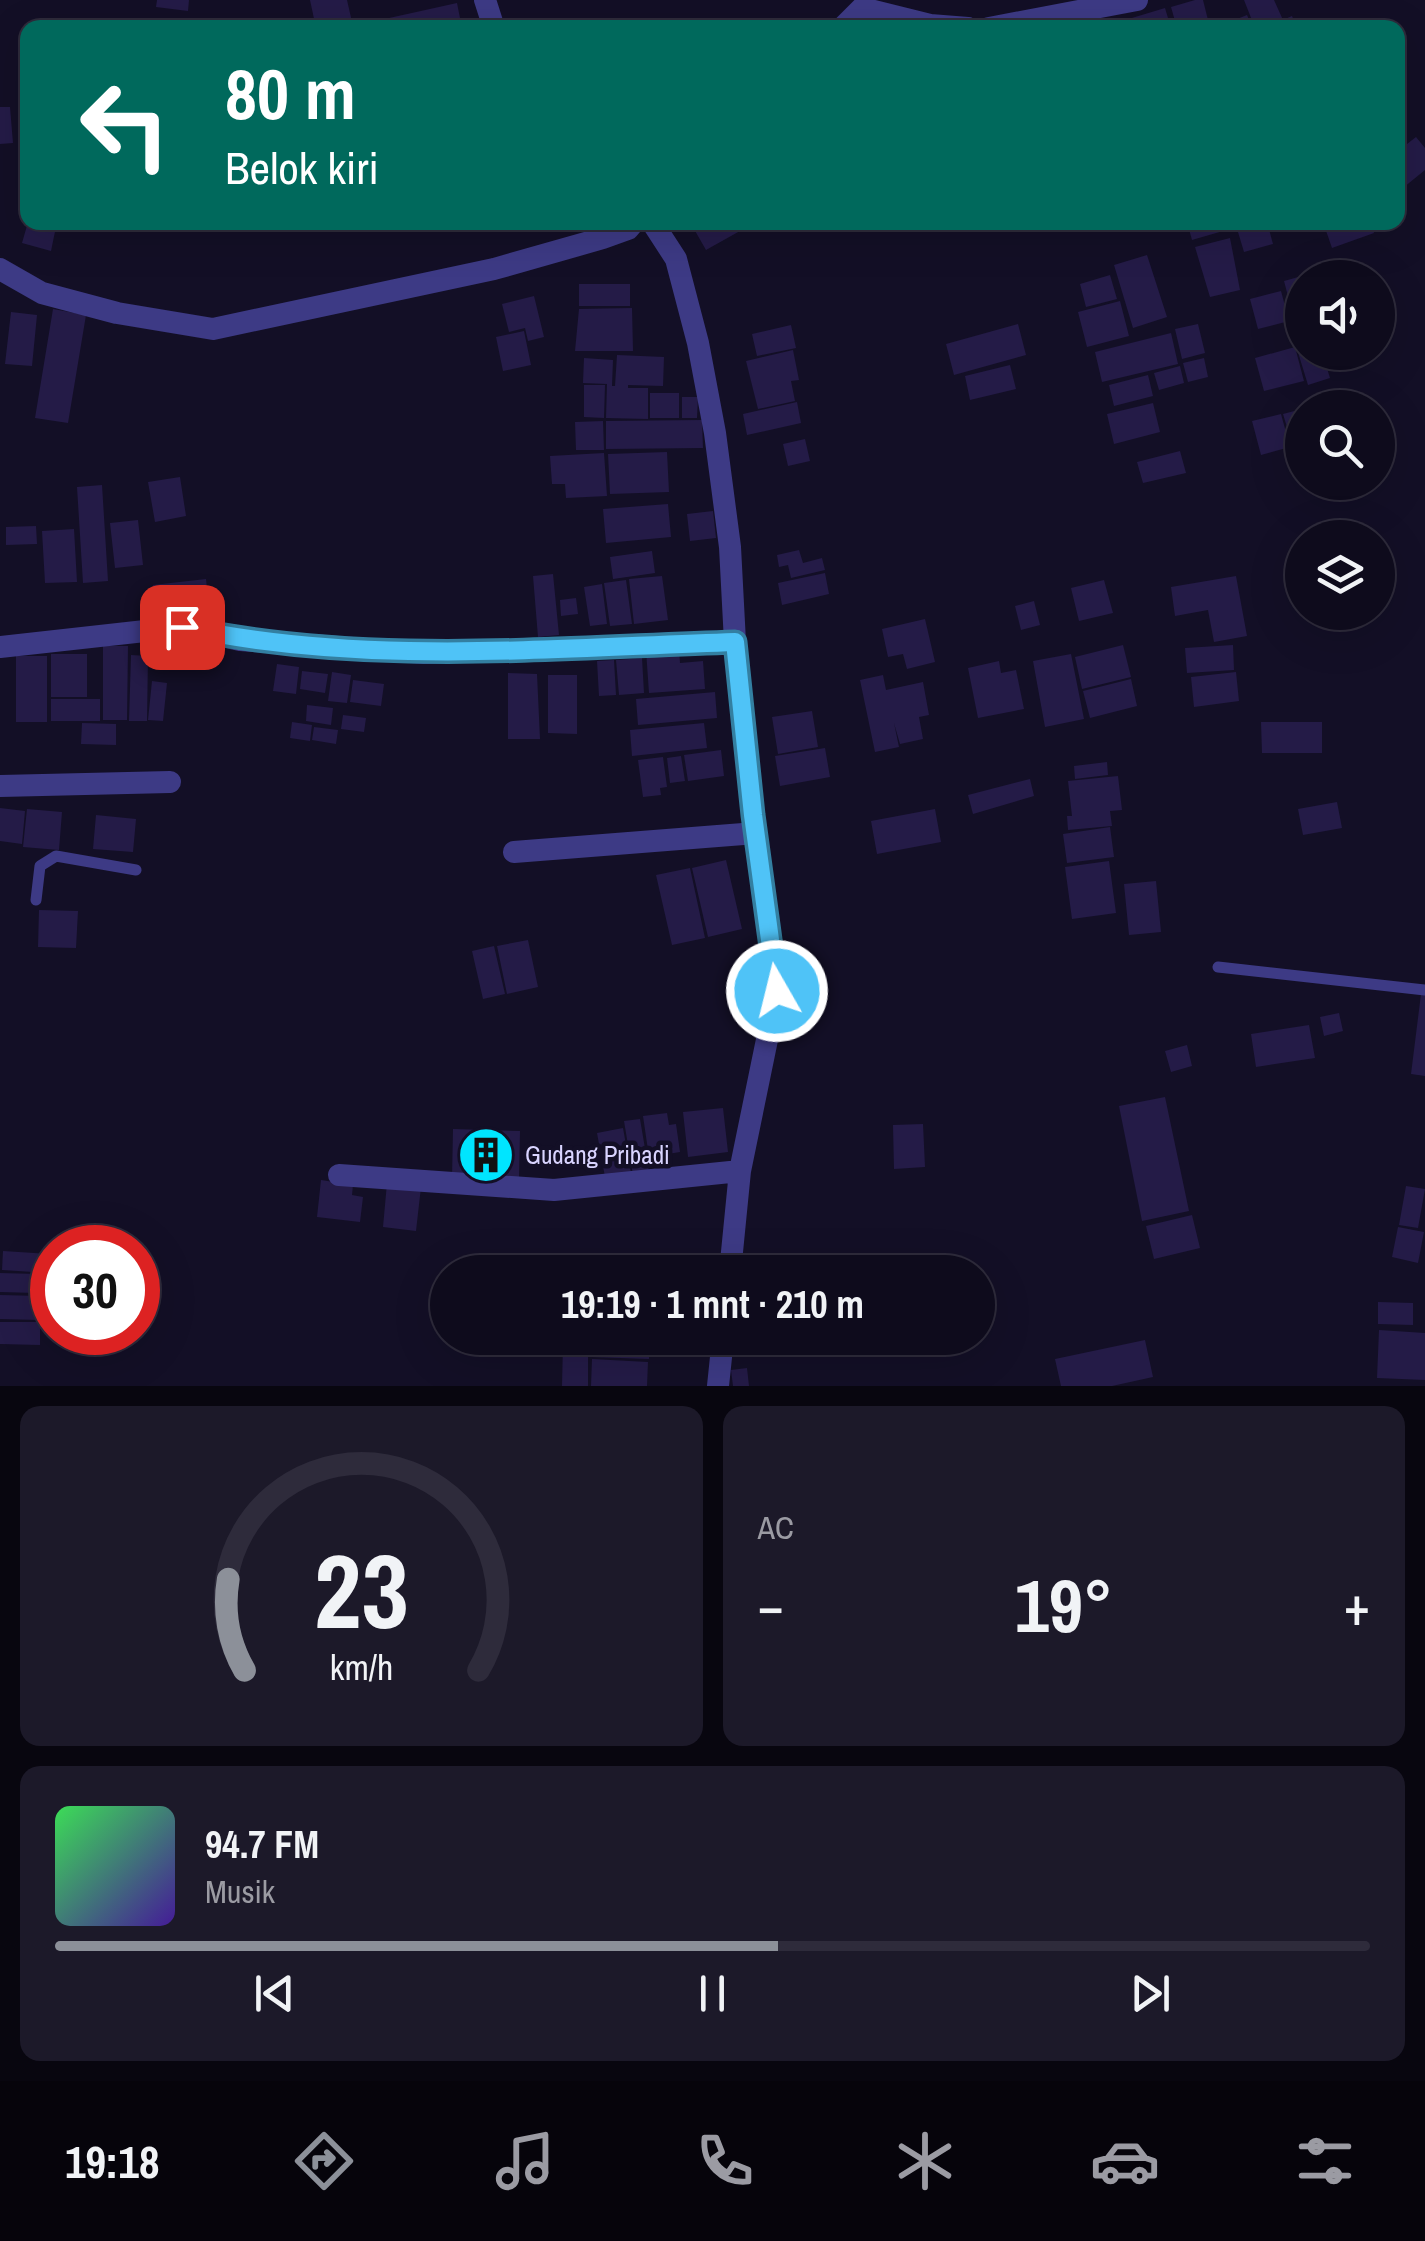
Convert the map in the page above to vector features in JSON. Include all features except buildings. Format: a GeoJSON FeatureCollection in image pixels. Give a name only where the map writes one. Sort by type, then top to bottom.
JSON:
{"type":"FeatureCollection","features":[{"type":"Feature","properties":{"kind":"street"},"geometry":{"type":"LineString","coordinates":[[1032,20],[1138,0]]}},
{"type":"Feature","properties":{"kind":"street"},"geometry":{"type":"LineString","coordinates":[[850,20],[862,8],[907,20]]}},
{"type":"Feature","properties":{"kind":"street"},"geometry":{"type":"LineString","coordinates":[[0,269],[42,292],[117,313],[213,330],[494,269],[625,230]]}},
{"type":"Feature","properties":{"kind":"street"},"geometry":{"type":"LineString","coordinates":[[657,230],[676,259],[698,343],[730,547],[735,642],[777,991],[740,1171],[732,1255]]}},
{"type":"Feature","properties":{"kind":"street"},"geometry":{"type":"LineString","coordinates":[[0,647],[182,627],[240,640],[424,653],[735,642]]}},
{"type":"Feature","properties":{"kind":"street"},"geometry":{"type":"LineString","coordinates":[[0,786],[170,782]]}},
{"type":"Feature","properties":{"kind":"street"},"geometry":{"type":"LineString","coordinates":[[514,852],[756,833]]}},
{"type":"Feature","properties":{"kind":"street"},"geometry":{"type":"LineString","coordinates":[[339,1174],[554,1190],[740,1171]]}},
{"type":"Feature","properties":{"kind":"street"},"geometry":{"type":"LineString","coordinates":[[718,1386],[721,1355]]}},
{"type":"Feature","properties":{"kind":"lane"},"geometry":{"type":"LineString","coordinates":[[36,900],[40,866],[50,858],[136,870]]}},
{"type":"Feature","properties":{"kind":"lane"},"geometry":{"type":"LineString","coordinates":[[1218,968],[1425,990]]}},
{"type":"Feature","properties":{"kind":"place","name":"Gudang Pribadi"},"geometry":{"type":"Point","coordinates":[486,1155]}},
{"type":"Feature","properties":{"kind":"route"},"geometry":{"type":"LineString","coordinates":[[182,627],[240,640],[424,653],[735,642],[777,991]]}}]}
